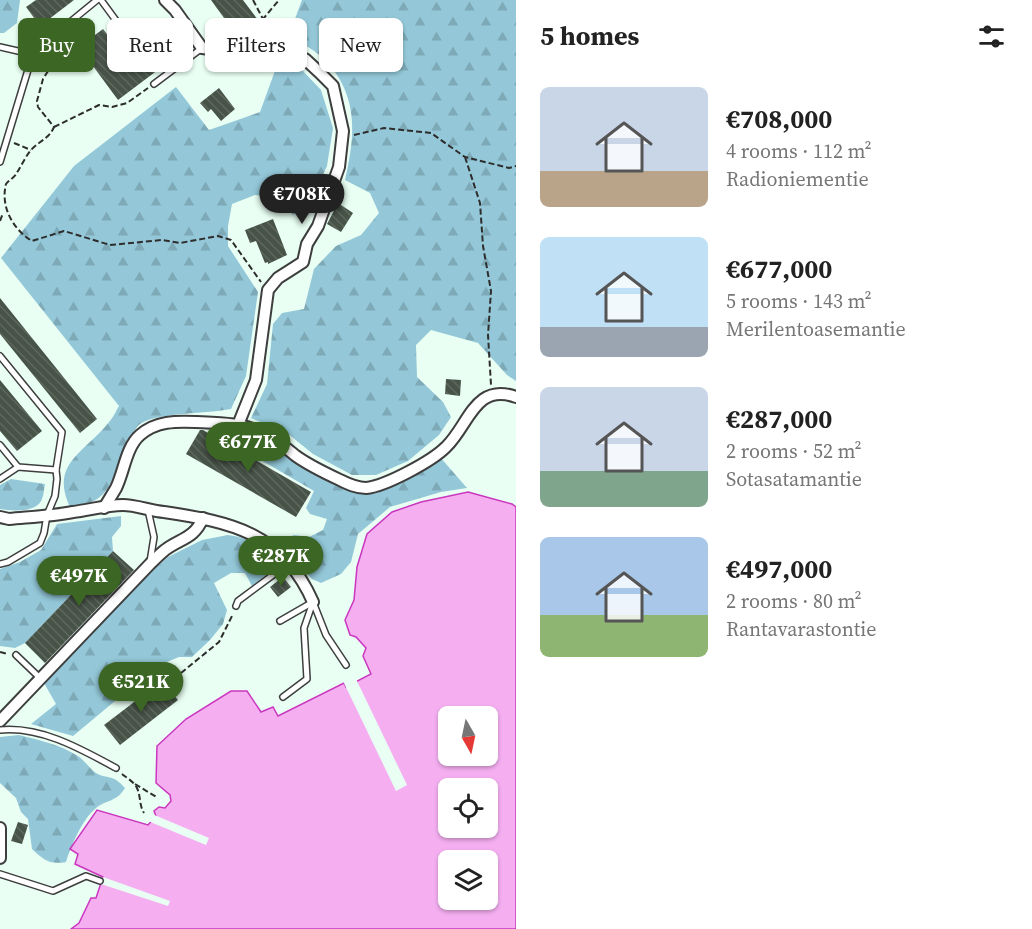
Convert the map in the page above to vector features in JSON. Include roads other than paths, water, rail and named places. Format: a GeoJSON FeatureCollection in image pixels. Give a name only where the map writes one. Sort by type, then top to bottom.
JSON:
{"type":"FeatureCollection","features":[{"type":"Feature","properties":{"kind":"street"},"geometry":{"type":"LineString","coordinates":[[165,0],[175,10],[202,48],[235,52],[259,38],[305,59],[333,86],[343,130],[339,167],[318,226],[307,244],[303,262],[278,278],[268,290],[256,380],[238,425]]}},
{"type":"Feature","properties":{"kind":"street"},"geometry":{"type":"LineString","coordinates":[[104,508],[116,488],[138,436],[155,425],[182,421],[238,425],[261,432],[279,441],[322,472],[356,487],[364,488],[398,478],[446,447],[478,402],[492,394],[506,393],[516,397]]}},
{"type":"Feature","properties":{"kind":"street"},"geometry":{"type":"LineString","coordinates":[[0,518],[9,519],[124,505],[203,518],[246,530],[276,549],[305,585],[313,602]]}},
{"type":"Feature","properties":{"kind":"street"},"geometry":{"type":"LineString","coordinates":[[0,721],[150,564],[167,549],[187,539],[203,518]]}},
{"type":"Feature","properties":{"kind":"street"},"geometry":{"type":"LineString","coordinates":[[0,828],[0,858]]}},
{"type":"Feature","properties":{"kind":"lane"},"geometry":{"type":"LineString","coordinates":[[76,18],[99,0],[113,18]]}},
{"type":"Feature","properties":{"kind":"lane"},"geometry":{"type":"LineString","coordinates":[[0,47],[18,51]]}},
{"type":"Feature","properties":{"kind":"lane"},"geometry":{"type":"LineString","coordinates":[[154,84],[202,48]]}},
{"type":"Feature","properties":{"kind":"lane"},"geometry":{"type":"LineString","coordinates":[[0,162],[27,72]]}},
{"type":"Feature","properties":{"kind":"lane"},"geometry":{"type":"LineString","coordinates":[[0,356],[62,432],[56,470],[55,496],[47,515],[40,543],[8,562],[0,564]]}},
{"type":"Feature","properties":{"kind":"lane"},"geometry":{"type":"LineString","coordinates":[[0,445],[18,467]]}},
{"type":"Feature","properties":{"kind":"lane"},"geometry":{"type":"LineString","coordinates":[[0,479],[18,467],[56,470]]}},
{"type":"Feature","properties":{"kind":"lane"},"geometry":{"type":"LineString","coordinates":[[148,510],[154,537],[150,564]]}},
{"type":"Feature","properties":{"kind":"lane"},"geometry":{"type":"LineString","coordinates":[[236,606],[273,575],[285,560]]}},
{"type":"Feature","properties":{"kind":"lane"},"geometry":{"type":"LineString","coordinates":[[280,621],[313,602]]}},
{"type":"Feature","properties":{"kind":"lane"},"geometry":{"type":"LineString","coordinates":[[313,602],[326,635],[346,665]]}},
{"type":"Feature","properties":{"kind":"lane"},"geometry":{"type":"LineString","coordinates":[[283,698],[307,679],[304,628],[313,602]]}},
{"type":"Feature","properties":{"kind":"lane"},"geometry":{"type":"LineString","coordinates":[[16,655],[40,678]]}},
{"type":"Feature","properties":{"kind":"lane"},"geometry":{"type":"LineString","coordinates":[[0,730],[13,729],[36,733],[87,752],[116,768]]}},
{"type":"Feature","properties":{"kind":"lane"},"geometry":{"type":"LineString","coordinates":[[0,874],[53,891],[86,876],[100,881]]}}]}
